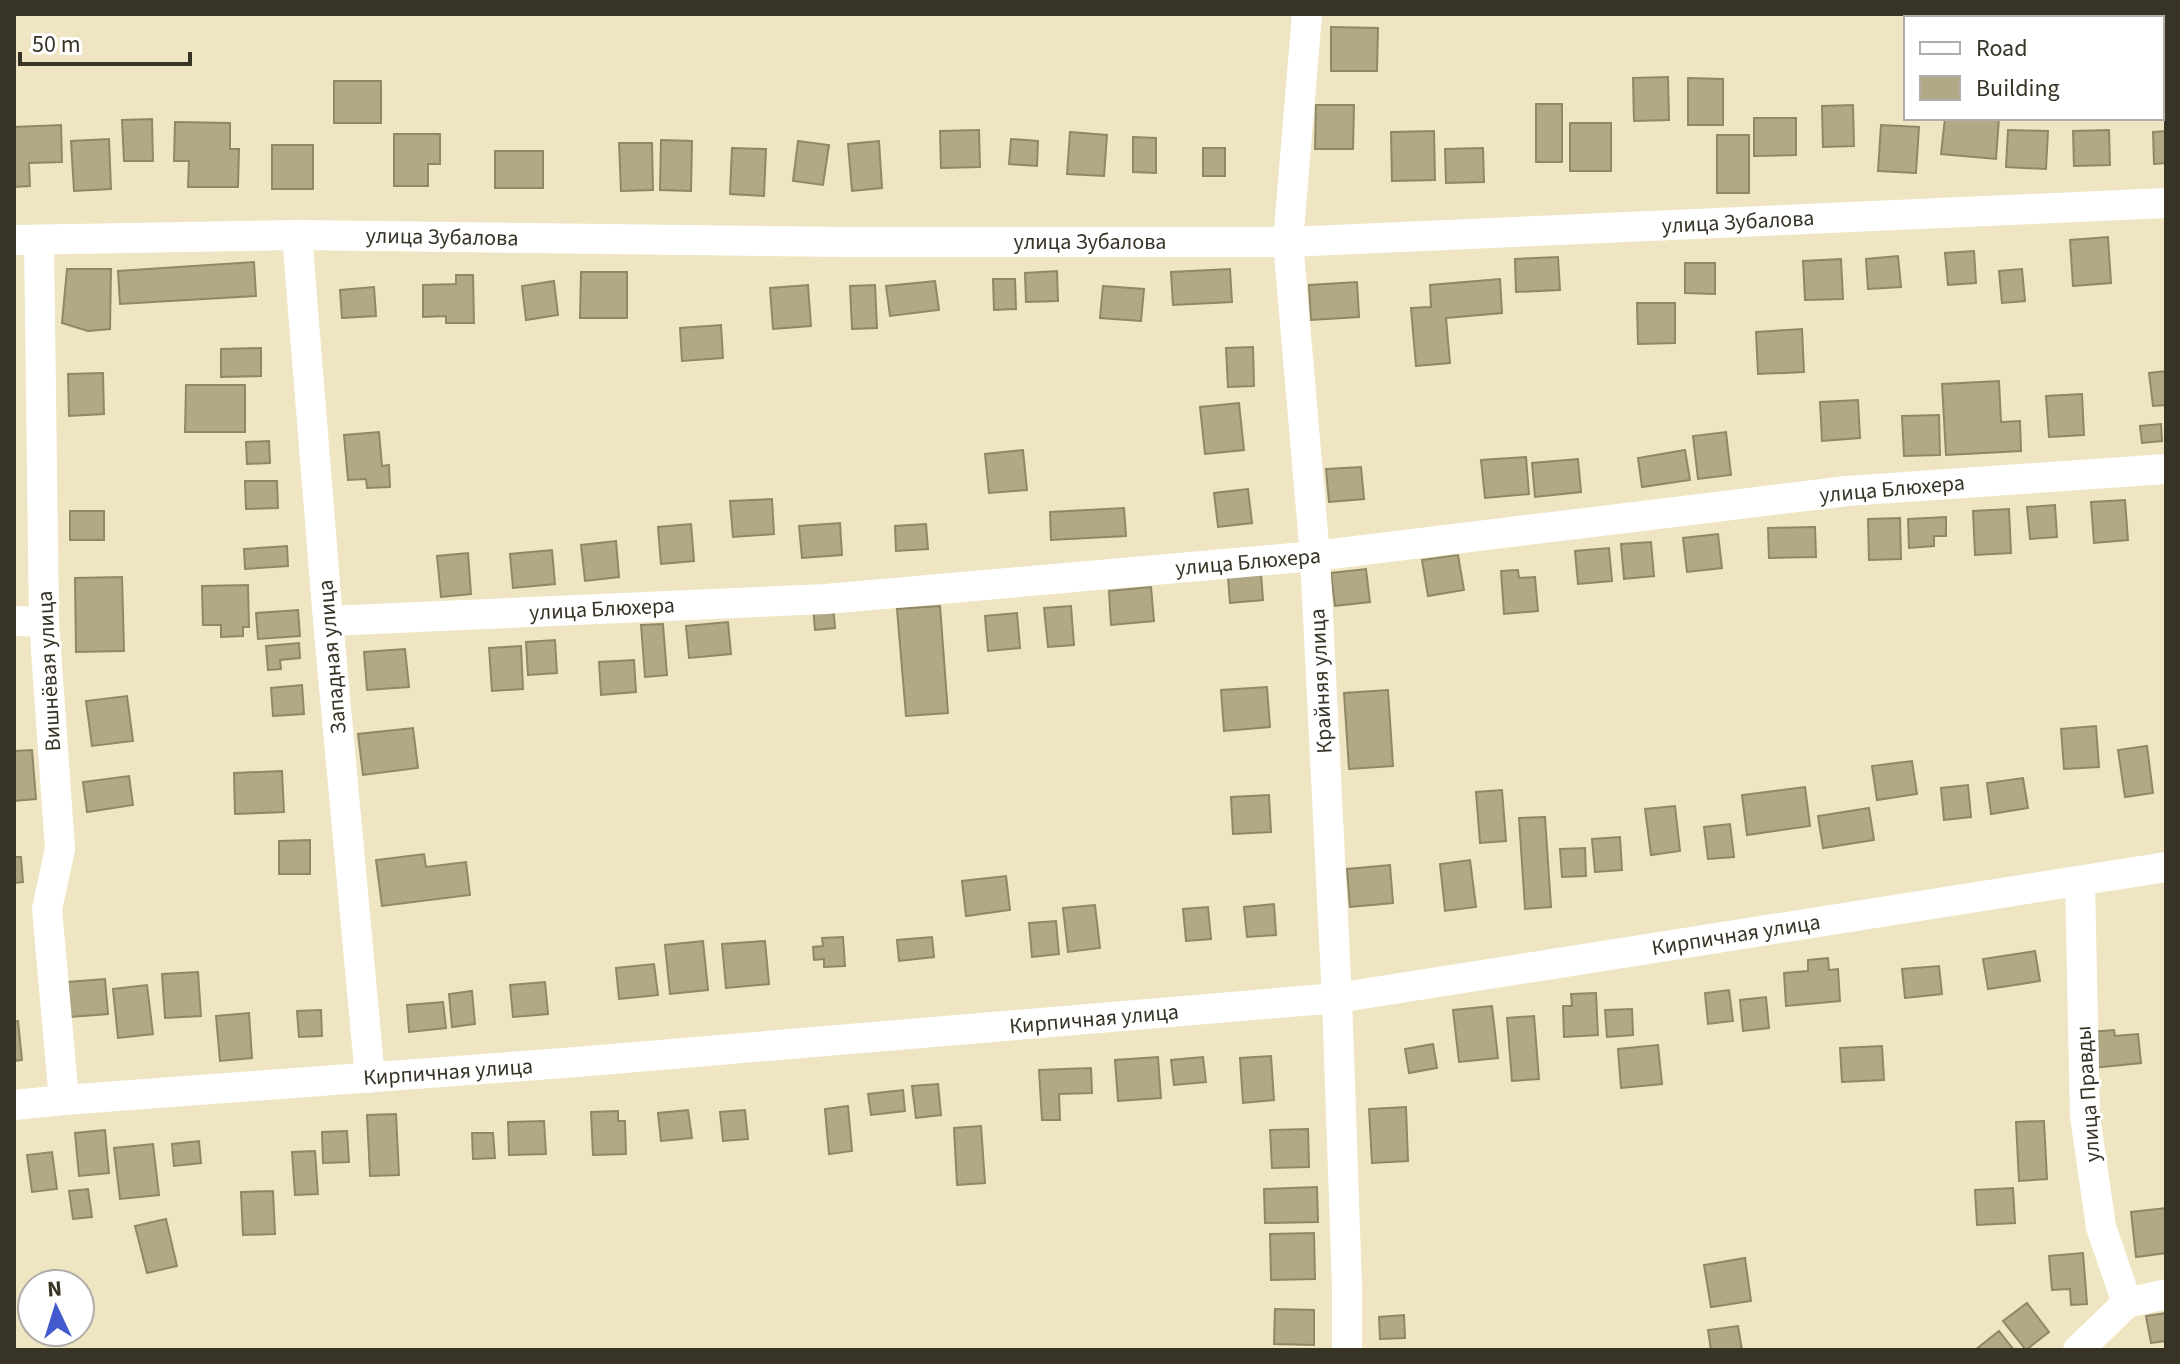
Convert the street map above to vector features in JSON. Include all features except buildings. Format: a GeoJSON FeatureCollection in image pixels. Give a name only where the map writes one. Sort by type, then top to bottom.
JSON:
{"type":"FeatureCollection","features":[{"type":"Feature","properties":{"kind":"street","name":"Крайняя улица"},"geometry":{"type":"LineString","coordinates":[[1307,14],[1288,242],[1315,556],[1337,998],[1347,1350]]}},
{"type":"Feature","properties":{"kind":"street","name":"улица Зубалова"},"geometry":{"type":"LineString","coordinates":[[27,240],[297,235],[849,242],[1288,242],[2166,203]]}},
{"type":"Feature","properties":{"kind":"street","name":"Западная улица"},"geometry":{"type":"LineString","coordinates":[[297,235],[328,621],[370,1078]]}},
{"type":"Feature","properties":{"kind":"street","name":"Вишнёвая улица"},"geometry":{"type":"LineString","coordinates":[[27,240],[44,622],[60,849],[47,909],[64,1100]]}},
{"type":"Feature","properties":{"kind":"street","name":"улица Блюхера"},"geometry":{"type":"LineString","coordinates":[[328,621],[826,599],[1315,556],[1847,491],[2166,469]]}},
{"type":"Feature","properties":{"kind":"street"},"geometry":{"type":"LineString","coordinates":[[14,621],[44,622]]}},
{"type":"Feature","properties":{"kind":"street","name":"Кирпичная улица"},"geometry":{"type":"LineString","coordinates":[[14,1105],[1337,998],[2166,867]]}},
{"type":"Feature","properties":{"kind":"street","name":"улица Правды"},"geometry":{"type":"LineString","coordinates":[[2080,881],[2085,1116],[2101,1227],[2127,1303]]}},
{"type":"Feature","properties":{"kind":"street"},"geometry":{"type":"LineString","coordinates":[[2078,1350],[2127,1303],[2166,1294]]}}]}
